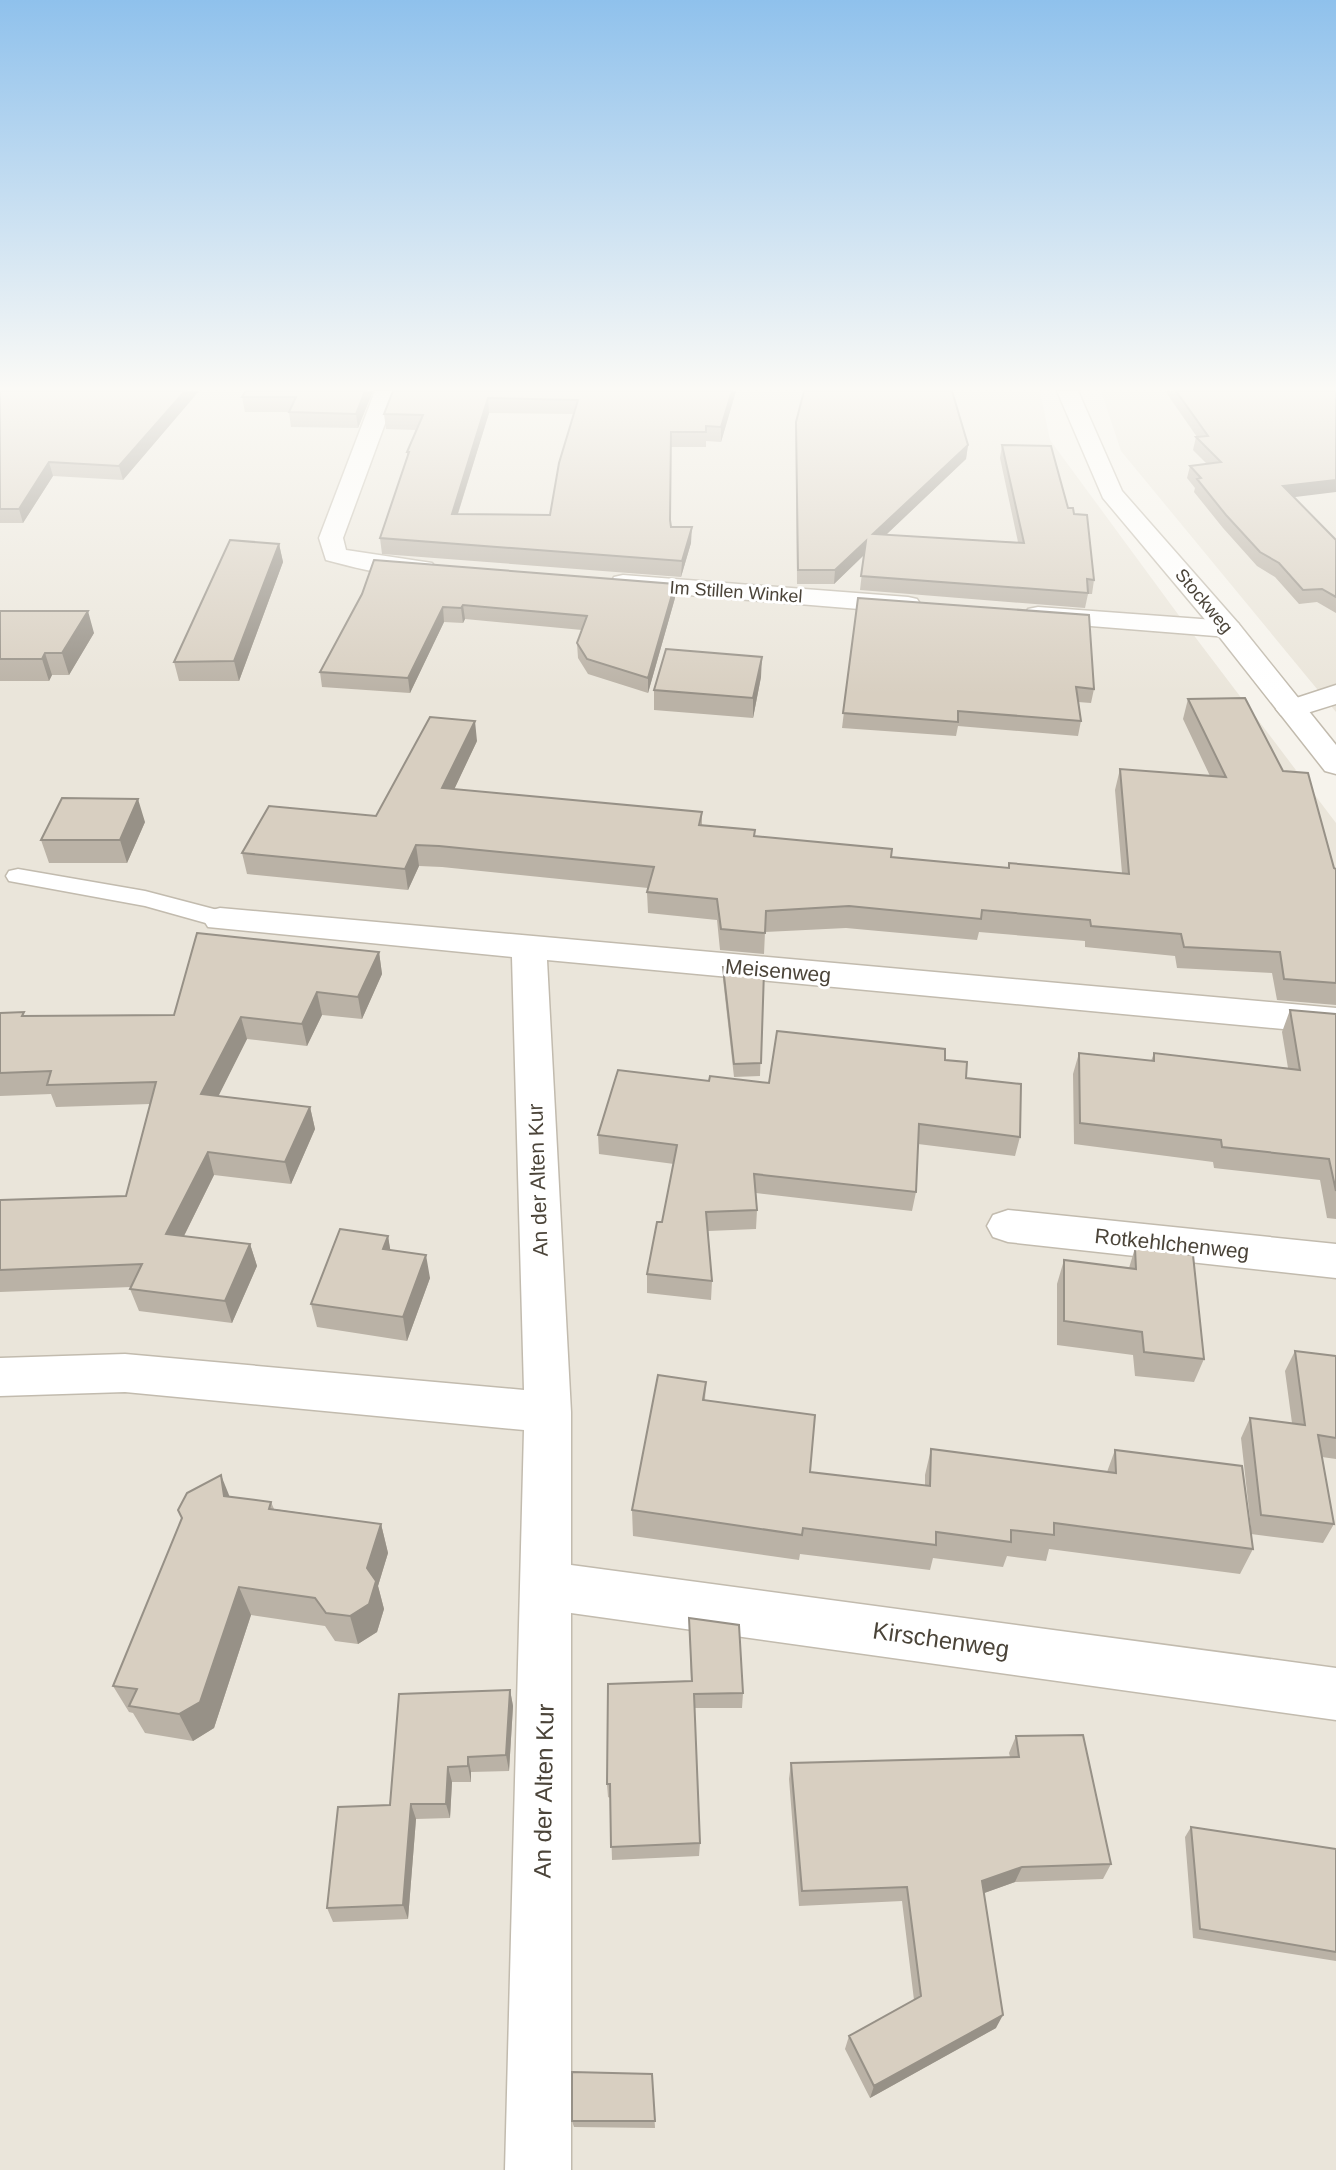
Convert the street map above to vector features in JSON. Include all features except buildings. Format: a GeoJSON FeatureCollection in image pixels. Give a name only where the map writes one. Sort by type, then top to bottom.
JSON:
{"type":"FeatureCollection","features":[{"type":"Feature","properties":{"kind":"street"},"geometry":{"type":"LineString","coordinates":[[348,492],[331,538],[335,555],[385,565],[454,570]]}},
{"type":"Feature","properties":{"kind":"street","name":"Stockweg"},"geometry":{"type":"LineString","coordinates":[[1111,492],[1228,629],[1336,765]]}},
{"type":"Feature","properties":{"kind":"street","name":"Im Stillen Winkel"},"geometry":{"type":"LineString","coordinates":[[592,581],[938,607]]}},
{"type":"Feature","properties":{"kind":"street"},"geometry":{"type":"LineString","coordinates":[[1007,612],[1228,629]]}},
{"type":"Feature","properties":{"kind":"street"},"geometry":{"type":"LineString","coordinates":[[1292,709],[1336,694]]}},
{"type":"Feature","properties":{"kind":"street","name":"Meisenweg"},"geometry":{"type":"LineString","coordinates":[[220,919],[1336,1021]]}},
{"type":"Feature","properties":{"kind":"street","name":"An der Alten Kur"},"geometry":{"type":"LineString","coordinates":[[529,949],[548,1412],[538,2170]]}},
{"type":"Feature","properties":{"kind":"street","name":"Rotkehlchenweg"},"geometry":{"type":"LineString","coordinates":[[1008,1226],[1336,1261]]}},
{"type":"Feature","properties":{"kind":"street"},"geometry":{"type":"LineString","coordinates":[[0,1377],[125,1373],[548,1412]]}},
{"type":"Feature","properties":{"kind":"street","name":"Kirschenweg"},"geometry":{"type":"LineString","coordinates":[[547,1586],[1336,1694]]}},
{"type":"Feature","properties":{"kind":"lane"},"geometry":{"type":"LineString","coordinates":[[18,876],[114,891],[181,906],[220,919]]}},
{"type":"Feature","properties":{"kind":"shaded area"},"geometry":{"type":"Polygon","coordinates":[[[0,492],[1088,492],[1336,823],[1336,2170],[0,2170],[0,492]]]}},
{"type":"Feature","properties":{"kind":"shaded area"},"geometry":{"type":"Polygon","coordinates":[[[1155,492],[1336,492],[1336,712],[1155,492]]]}}]}
